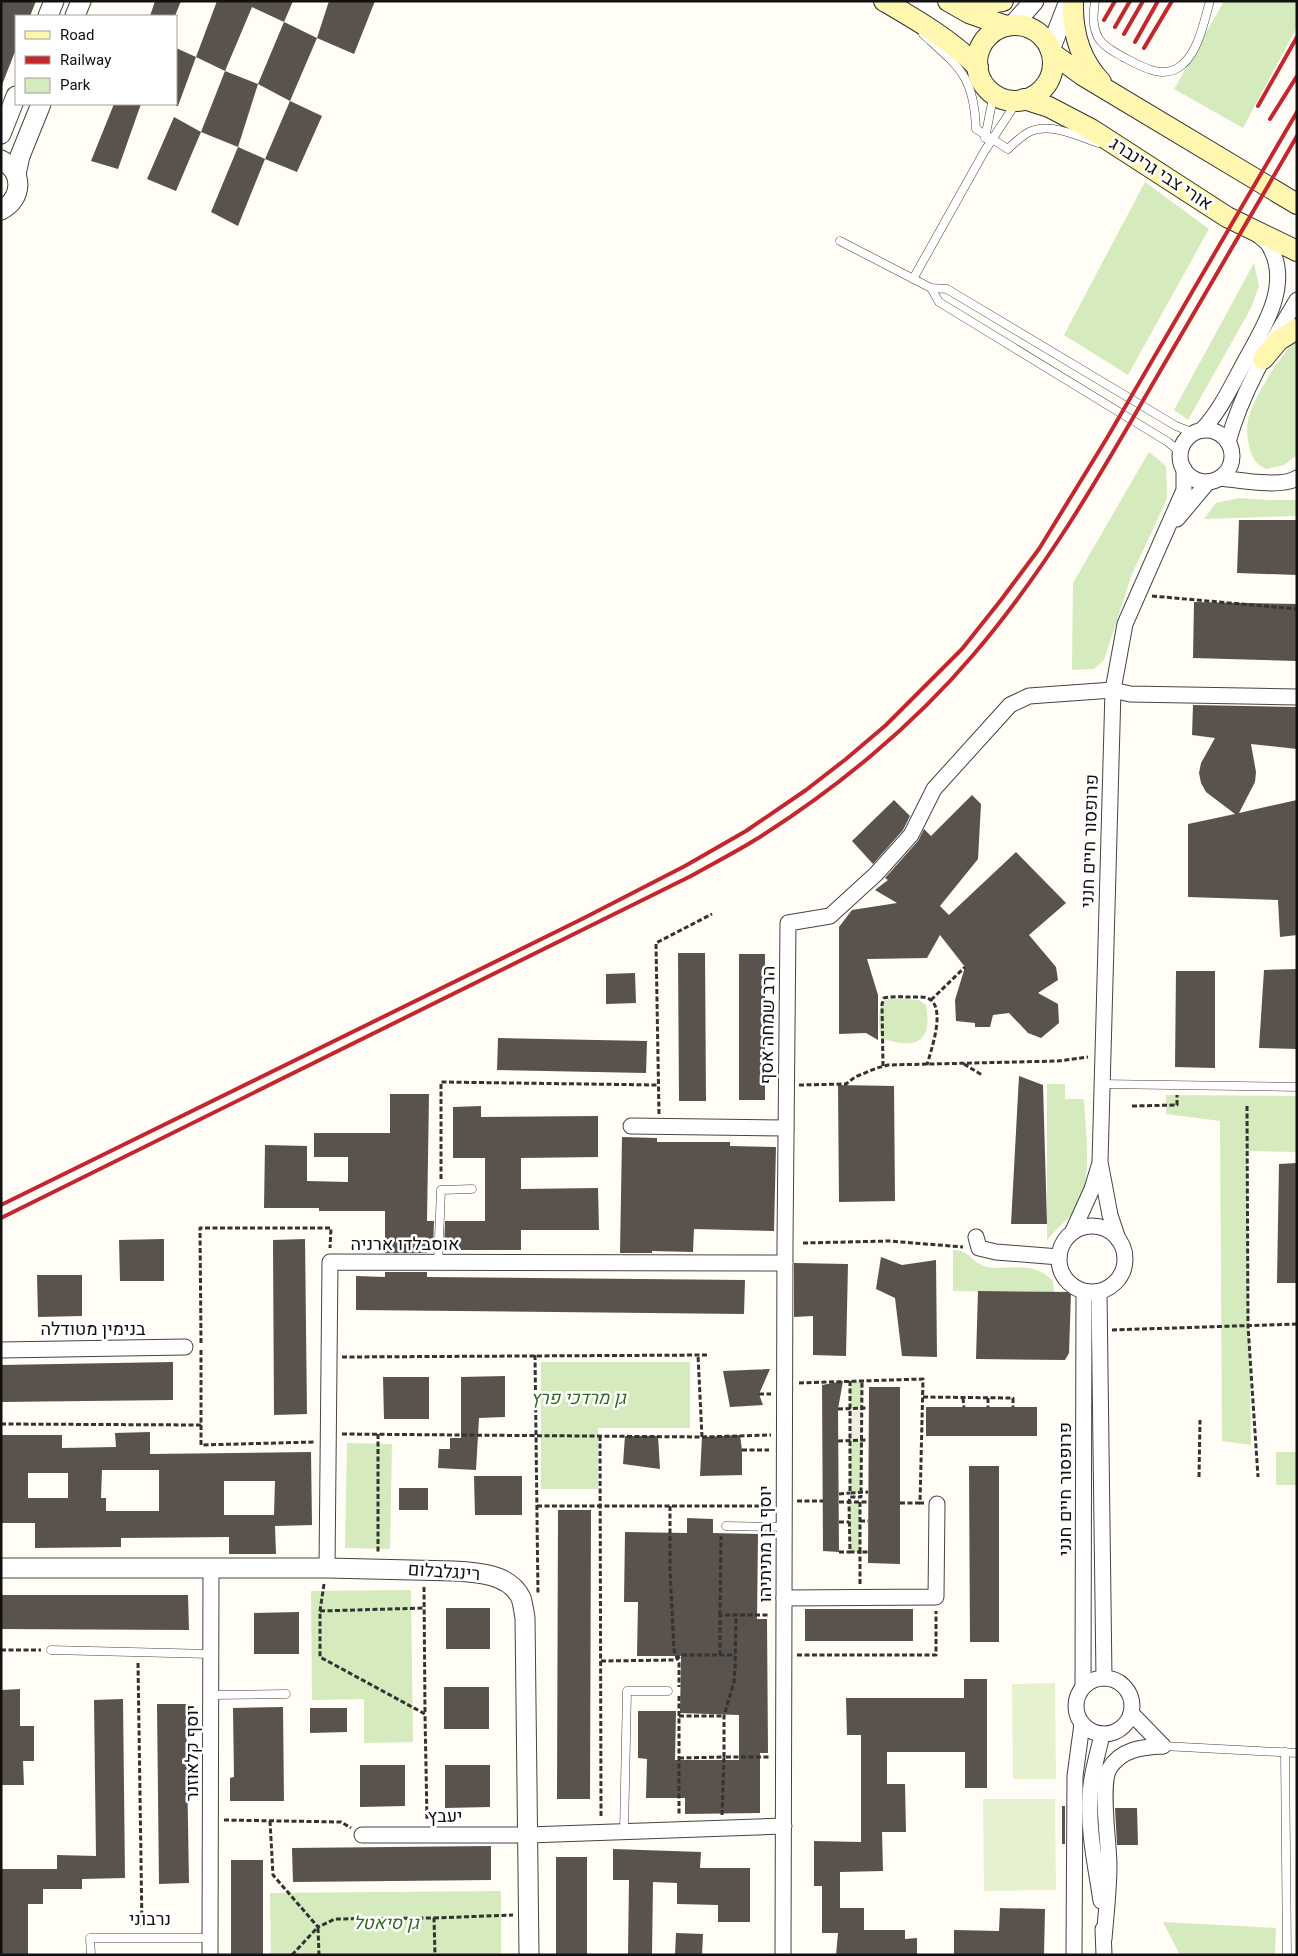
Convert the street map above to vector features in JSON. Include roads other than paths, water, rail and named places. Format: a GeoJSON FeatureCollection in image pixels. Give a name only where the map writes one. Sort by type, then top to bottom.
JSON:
{"type":"FeatureCollection","features":[{"type":"Feature","properties":{"kind":"main road"},"geometry":{"type":"LineString","coordinates":[[949,1],[981,4],[1003,1]]}},
{"type":"Feature","properties":{"kind":"main road"},"geometry":{"type":"LineString","coordinates":[[949,1],[968,12],[1010,26],[1026,26],[1036,31],[1044,38],[1051,51],[1082,75],[1297,204]]}},
{"type":"Feature","properties":{"kind":"main road"},"geometry":{"type":"LineString","coordinates":[[1071,1],[1074,30],[1086,63],[1111,92]]}},
{"type":"Feature","properties":{"kind":"main road"},"geometry":{"type":"LineString","coordinates":[[888,4],[949,40],[978,67]]}},
{"type":"Feature","properties":{"kind":"main road"},"geometry":{"type":"LineString","coordinates":[[1010,26],[994,32],[985,40],[979,54],[978,67],[982,79],[994,94],[1006,99],[1021,100],[1036,94],[1047,83],[1052,68],[1051,51]]}},
{"type":"Feature","properties":{"kind":"main road","name":"אורי צבי גרינברג"},"geometry":{"type":"LineString","coordinates":[[1021,100],[1049,107],[1067,116],[1129,153],[1227,217],[1297,251]]}},
{"type":"Feature","properties":{"kind":"main road"},"geometry":{"type":"LineString","coordinates":[[1263,358],[1279,340],[1297,329]]}},
{"type":"Feature","properties":{"kind":"street"},"geometry":{"type":"LineString","coordinates":[[48,15],[54,1]]}},
{"type":"Feature","properties":{"kind":"street"},"geometry":{"type":"LineString","coordinates":[[75,15],[81,1]]}},
{"type":"Feature","properties":{"kind":"street"},"geometry":{"type":"LineString","coordinates":[[1010,26],[1034,1]]}},
{"type":"Feature","properties":{"kind":"street"},"geometry":{"type":"LineString","coordinates":[[1051,51],[1071,1]]}},
{"type":"Feature","properties":{"kind":"street"},"geometry":{"type":"LineString","coordinates":[[1,134],[15,99]]}},
{"type":"Feature","properties":{"kind":"street"},"geometry":{"type":"LineString","coordinates":[[16,174],[20,156],[41,105]]}},
{"type":"Feature","properties":{"kind":"street"},"geometry":{"type":"LineString","coordinates":[[1,160],[12,168],[18,181],[17,195],[14,201],[2,211]]}},
{"type":"Feature","properties":{"kind":"street"},"geometry":{"type":"LineString","coordinates":[[1255,232],[1271,247],[1275,258],[1277,270],[1276,295],[1271,313],[1213,419],[1198,432],[1187,438],[1181,453],[1181,461],[1184,469],[1194,479],[1274,484],[1292,481],[1297,478]]}},
{"type":"Feature","properties":{"kind":"street"},"geometry":{"type":"LineString","coordinates":[[1214,480],[1229,468],[1230,448],[1238,408],[1263,358],[1297,300]]}},
{"type":"Feature","properties":{"kind":"street"},"geometry":{"type":"LineString","coordinates":[[1198,432],[1217,432],[1230,448],[1244,471],[1262,482]]}},
{"type":"Feature","properties":{"kind":"street","name":"פרופסור חיים חנני"},"geometry":{"type":"LineString","coordinates":[[1118,1239],[1110,1215],[1100,1162],[1113,690],[1125,624],[1184,490],[1184,469]]}},
{"type":"Feature","properties":{"kind":"street","name":"פרופסור חיים חנני"},"geometry":{"type":"LineString","coordinates":[[1167,532],[1214,480]]}},
{"type":"Feature","properties":{"kind":"street"},"geometry":{"type":"LineString","coordinates":[[1113,690],[1130,694],[1297,698]]}},
{"type":"Feature","properties":{"kind":"street","name":"הרב שמחה אסף"},"geometry":{"type":"LineString","coordinates":[[785,1263],[788,923],[830,916],[876,874],[911,835],[934,789],[1010,705],[1029,696],[1113,690]]}},
{"type":"Feature","properties":{"kind":"street"},"geometry":{"type":"LineString","coordinates":[[631,1126],[786,1128]]}},
{"type":"Feature","properties":{"kind":"street","name":"פרופסור חיים חנני"},"geometry":{"type":"LineString","coordinates":[[1072,1233],[1092,1189],[1100,1162]]}},
{"type":"Feature","properties":{"kind":"street"},"geometry":{"type":"LineString","coordinates":[[1094,1226],[1105,1229],[1118,1239],[1124,1249],[1125,1260],[1124,1270],[1114,1284],[1091,1292],[1074,1287],[1065,1278],[1060,1268],[1059,1257],[1064,1242],[1072,1233],[1082,1228],[1094,1226]]}},
{"type":"Feature","properties":{"kind":"street"},"geometry":{"type":"LineString","coordinates":[[977,1242],[996,1252],[1059,1257]]}},
{"type":"Feature","properties":{"kind":"street","name":"אוסבלדו ארניה"},"geometry":{"type":"LineString","coordinates":[[327,1568],[330,1262],[785,1263]]}},
{"type":"Feature","properties":{"kind":"street","name":"יוסף בן מתיתיהו"},"geometry":{"type":"LineString","coordinates":[[783,1955],[784,1527],[789,1504],[785,1434],[785,1263]]}},
{"type":"Feature","properties":{"kind":"street","name":"פרופסור חיים חנני"},"geometry":{"type":"LineString","coordinates":[[1091,1292],[1099,1330],[1104,1678]]}},
{"type":"Feature","properties":{"kind":"street","name":"פרופסור חיים חנני"},"geometry":{"type":"LineString","coordinates":[[1083,1686],[1091,1292]]}},
{"type":"Feature","properties":{"kind":"street","name":"בנימין מטודלה"},"geometry":{"type":"LineString","coordinates":[[1,1350],[8,1348],[185,1347]]}},
{"type":"Feature","properties":{"kind":"street"},"geometry":{"type":"LineString","coordinates":[[784,1598],[936,1597],[937,1504]]}},
{"type":"Feature","properties":{"kind":"street","name":"רינגלבלום"},"geometry":{"type":"LineString","coordinates":[[1,1568],[327,1568],[424,1570],[475,1572],[496,1577],[512,1586],[521,1598],[525,1618],[529,1955]]}},
{"type":"Feature","properties":{"kind":"street","name":"יוסף קלאוזנר"},"geometry":{"type":"LineString","coordinates":[[210,1938],[211,1568]]}},
{"type":"Feature","properties":{"kind":"street"},"geometry":{"type":"LineString","coordinates":[[1104,1678],[1118,1681],[1125,1687],[1130,1695],[1132,1704],[1128,1722],[1112,1733],[1102,1734],[1091,1731],[1082,1724],[1078,1717],[1076,1701],[1083,1686],[1090,1680],[1104,1678]]}},
{"type":"Feature","properties":{"kind":"street"},"geometry":{"type":"LineString","coordinates":[[1131,1713],[1163,1746]]}},
{"type":"Feature","properties":{"kind":"street"},"geometry":{"type":"LineString","coordinates":[[1074,1955],[1074,1776],[1082,1724]]}},
{"type":"Feature","properties":{"kind":"street"},"geometry":{"type":"LineString","coordinates":[[1102,1734],[1091,1784],[1090,1825],[1101,1901],[1104,1938]]}},
{"type":"Feature","properties":{"kind":"street"},"geometry":{"type":"LineString","coordinates":[[1104,1955],[1109,1865],[1105,1790],[1108,1771],[1115,1761],[1137,1748],[1163,1746]]}},
{"type":"Feature","properties":{"kind":"street"},"geometry":{"type":"LineString","coordinates":[[528,1835],[784,1826]]}},
{"type":"Feature","properties":{"kind":"street","name":"יעבץ"},"geometry":{"type":"LineString","coordinates":[[362,1835],[528,1835]]}},
{"type":"Feature","properties":{"kind":"street"},"geometry":{"type":"LineString","coordinates":[[210,1938],[210,1955]]}},
{"type":"Feature","properties":{"kind":"lane"},"geometry":{"type":"LineString","coordinates":[[1095,1],[1094,27],[1103,43],[1113,51],[1140,66],[1161,72],[1174,70],[1185,63],[1190,57],[1210,1]]}},
{"type":"Feature","properties":{"kind":"lane"},"geometry":{"type":"LineString","coordinates":[[888,4],[960,70],[970,86],[975,107],[976,129],[989,138],[1008,149],[1028,132],[1041,128],[1059,130],[1129,153]]}},
{"type":"Feature","properties":{"kind":"lane"},"geometry":{"type":"LineString","coordinates":[[913,279],[984,152],[989,138],[994,94]]}},
{"type":"Feature","properties":{"kind":"lane"},"geometry":{"type":"LineString","coordinates":[[989,138],[1021,100]]}},
{"type":"Feature","properties":{"kind":"lane"},"geometry":{"type":"LineString","coordinates":[[840,241],[931,288],[948,289],[1176,426],[1198,432]]}},
{"type":"Feature","properties":{"kind":"lane"},"geometry":{"type":"LineString","coordinates":[[931,288],[939,302],[1168,442],[1181,453]]}},
{"type":"Feature","properties":{"kind":"lane"},"geometry":{"type":"LineString","coordinates":[[1102,1084],[1297,1088]]}},
{"type":"Feature","properties":{"kind":"lane"},"geometry":{"type":"LineString","coordinates":[[438,1263],[441,1190],[472,1189]]}},
{"type":"Feature","properties":{"kind":"lane"},"geometry":{"type":"LineString","coordinates":[[726,1526],[784,1527]]}},
{"type":"Feature","properties":{"kind":"lane"},"geometry":{"type":"LineString","coordinates":[[51,1650],[211,1654]]}},
{"type":"Feature","properties":{"kind":"lane"},"geometry":{"type":"LineString","coordinates":[[624,1831],[627,1691],[668,1691]]}},
{"type":"Feature","properties":{"kind":"lane"},"geometry":{"type":"LineString","coordinates":[[211,1695],[286,1694]]}},
{"type":"Feature","properties":{"kind":"lane"},"geometry":{"type":"LineString","coordinates":[[1163,1746],[1297,1753]]}},
{"type":"Feature","properties":{"kind":"lane"},"geometry":{"type":"LineString","coordinates":[[1285,1752],[1287,1955]]}},
{"type":"Feature","properties":{"kind":"lane","name":"נרבוני"},"geometry":{"type":"LineString","coordinates":[[91,1955],[90,1938],[210,1938]]}},
{"type":"Feature","properties":{"kind":"railway"},"geometry":{"type":"LineString","coordinates":[[1104,20],[1115,1]]}},
{"type":"Feature","properties":{"kind":"railway"},"geometry":{"type":"LineString","coordinates":[[1115,27],[1130,1]]}},
{"type":"Feature","properties":{"kind":"railway"},"geometry":{"type":"LineString","coordinates":[[1124,34],[1143,1]]}},
{"type":"Feature","properties":{"kind":"railway"},"geometry":{"type":"LineString","coordinates":[[1135,42],[1158,1]]}},
{"type":"Feature","properties":{"kind":"railway"},"geometry":{"type":"LineString","coordinates":[[1144,48],[1172,1]]}},
{"type":"Feature","properties":{"kind":"railway"},"geometry":{"type":"LineString","coordinates":[[1258,106],[1297,37]]}},
{"type":"Feature","properties":{"kind":"railway"},"geometry":{"type":"LineString","coordinates":[[1270,119],[1297,76]]}},
{"type":"Feature","properties":{"kind":"railway"},"geometry":{"type":"LineString","coordinates":[[1,1205],[582,919],[685,866],[746,831],[806,790],[846,759],[886,725],[962,649],[1039,549],[1107,438],[1297,112]]}},
{"type":"Feature","properties":{"kind":"railway"},"geometry":{"type":"LineString","coordinates":[[1,1218],[691,876],[747,845],[785,821],[872,755],[925,706],[974,654],[1000,623],[1047,558],[1111,455],[1297,136]]}},
{"type":"Feature","properties":{"kind":"park label","name":"גן מרדכי פרץ"},"geometry":{"type":"Point","coordinates":[578,1398]}},
{"type":"Feature","properties":{"kind":"park label","name":"גן סיאטל"},"geometry":{"type":"Point","coordinates":[386,1923]}}]}
